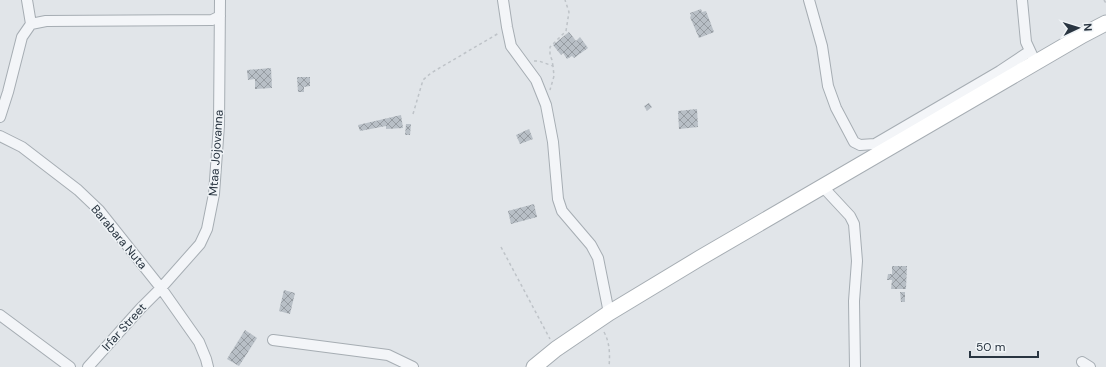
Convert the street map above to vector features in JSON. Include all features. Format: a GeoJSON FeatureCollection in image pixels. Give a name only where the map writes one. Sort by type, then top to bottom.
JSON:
{"type":"FeatureCollection","features":[{"type":"Feature","properties":{"kind":"main road"},"geometry":{"type":"LineString","coordinates":[[534,367],[556,349],[603,317],[700,258],[823,187],[1033,57],[1106,23]]}},
{"type":"Feature","properties":{"kind":"street"},"geometry":{"type":"LineString","coordinates":[[0,117],[22,37],[30,24],[26,0]]}},
{"type":"Feature","properties":{"kind":"street","name":"Mtaa Jojovanna"},"geometry":{"type":"LineString","coordinates":[[161,288],[200,244],[207,229],[214,194],[218,125],[220,0]]}},
{"type":"Feature","properties":{"kind":"street"},"geometry":{"type":"LineString","coordinates":[[504,0],[511,46],[536,80],[546,105],[553,142],[558,199],[562,211],[591,245],[598,258],[603,317]]}},
{"type":"Feature","properties":{"kind":"street"},"geometry":{"type":"LineString","coordinates":[[809,0],[822,46],[828,86],[836,108],[854,142],[860,145],[875,144],[1000,71],[1033,57],[1026,42],[1022,0]]}},
{"type":"Feature","properties":{"kind":"street"},"geometry":{"type":"LineString","coordinates":[[30,24],[46,21],[212,20],[220,16]]}},
{"type":"Feature","properties":{"kind":"street","name":"Barabara Nuta"},"geometry":{"type":"LineString","coordinates":[[0,136],[22,147],[78,190],[99,210],[161,288],[199,342],[208,367]]}},
{"type":"Feature","properties":{"kind":"street"},"geometry":{"type":"LineString","coordinates":[[823,187],[850,216],[854,224],[857,261],[854,301],[855,367]]}},
{"type":"Feature","properties":{"kind":"street","name":"Irfar Street"},"geometry":{"type":"LineString","coordinates":[[88,367],[161,288]]}},
{"type":"Feature","properties":{"kind":"street"},"geometry":{"type":"LineString","coordinates":[[0,316],[70,367]]}},
{"type":"Feature","properties":{"kind":"street"},"geometry":{"type":"LineString","coordinates":[[273,340],[388,355],[413,367]]}},
{"type":"Feature","properties":{"kind":"path"},"geometry":{"type":"LineString","coordinates":[[553,66],[550,55],[550,47],[566,31],[568,12],[565,0]]}},
{"type":"Feature","properties":{"kind":"path"},"geometry":{"type":"LineString","coordinates":[[413,114],[423,80],[431,73],[507,27]]}},
{"type":"Feature","properties":{"kind":"path"},"geometry":{"type":"LineString","coordinates":[[500,247],[556,349]]}},
{"type":"Feature","properties":{"kind":"path"},"geometry":{"type":"LineString","coordinates":[[603,317],[610,357],[609,367]]}},
{"type":"Feature","properties":{"kind":"building"},"geometry":{"type":"Polygon","coordinates":[[[701,9],[702,12],[706,11],[714,32],[699,38],[690,17],[690,13],[701,9]]]}},
{"type":"Feature","properties":{"kind":"building"},"geometry":{"type":"Polygon","coordinates":[[[569,32],[576,41],[580,37],[588,48],[574,58],[572,56],[567,59],[563,53],[561,55],[553,45],[569,32]]]}},
{"type":"Feature","properties":{"kind":"building"},"geometry":{"type":"Polygon","coordinates":[[[271,68],[272,88],[255,89],[255,79],[248,80],[247,70],[271,68]]]}},
{"type":"Feature","properties":{"kind":"building"},"geometry":{"type":"Polygon","coordinates":[[[297,77],[310,77],[310,86],[304,87],[304,92],[298,92],[297,77]]]}},
{"type":"Feature","properties":{"kind":"building"},"geometry":{"type":"Polygon","coordinates":[[[649,103],[652,107],[647,111],[644,106],[649,103]]]}},
{"type":"Feature","properties":{"kind":"building"},"geometry":{"type":"Polygon","coordinates":[[[697,109],[698,127],[679,129],[678,111],[697,109]]]}},
{"type":"Feature","properties":{"kind":"building"},"geometry":{"type":"Polygon","coordinates":[[[401,115],[403,128],[386,129],[386,126],[360,131],[358,125],[401,115]]]}},
{"type":"Feature","properties":{"kind":"building"},"geometry":{"type":"Polygon","coordinates":[[[406,124],[411,124],[410,135],[405,135],[406,124]]]}},
{"type":"Feature","properties":{"kind":"building"},"geometry":{"type":"Polygon","coordinates":[[[529,129],[533,139],[520,144],[516,135],[529,129]]]}},
{"type":"Feature","properties":{"kind":"building"},"geometry":{"type":"Polygon","coordinates":[[[534,204],[537,217],[511,224],[508,211],[534,204]]]}},
{"type":"Feature","properties":{"kind":"building"},"geometry":{"type":"Polygon","coordinates":[[[892,266],[907,266],[906,289],[891,289],[892,280],[887,280],[888,274],[892,274],[892,266]]]}},
{"type":"Feature","properties":{"kind":"building"},"geometry":{"type":"Polygon","coordinates":[[[284,290],[295,293],[290,314],[279,311],[284,290]]]}},
{"type":"Feature","properties":{"kind":"building"},"geometry":{"type":"Polygon","coordinates":[[[900,292],[905,292],[905,302],[901,302],[900,292]]]}},
{"type":"Feature","properties":{"kind":"building"},"geometry":{"type":"Polygon","coordinates":[[[245,330],[257,338],[239,366],[227,359],[245,330]]]}}]}
